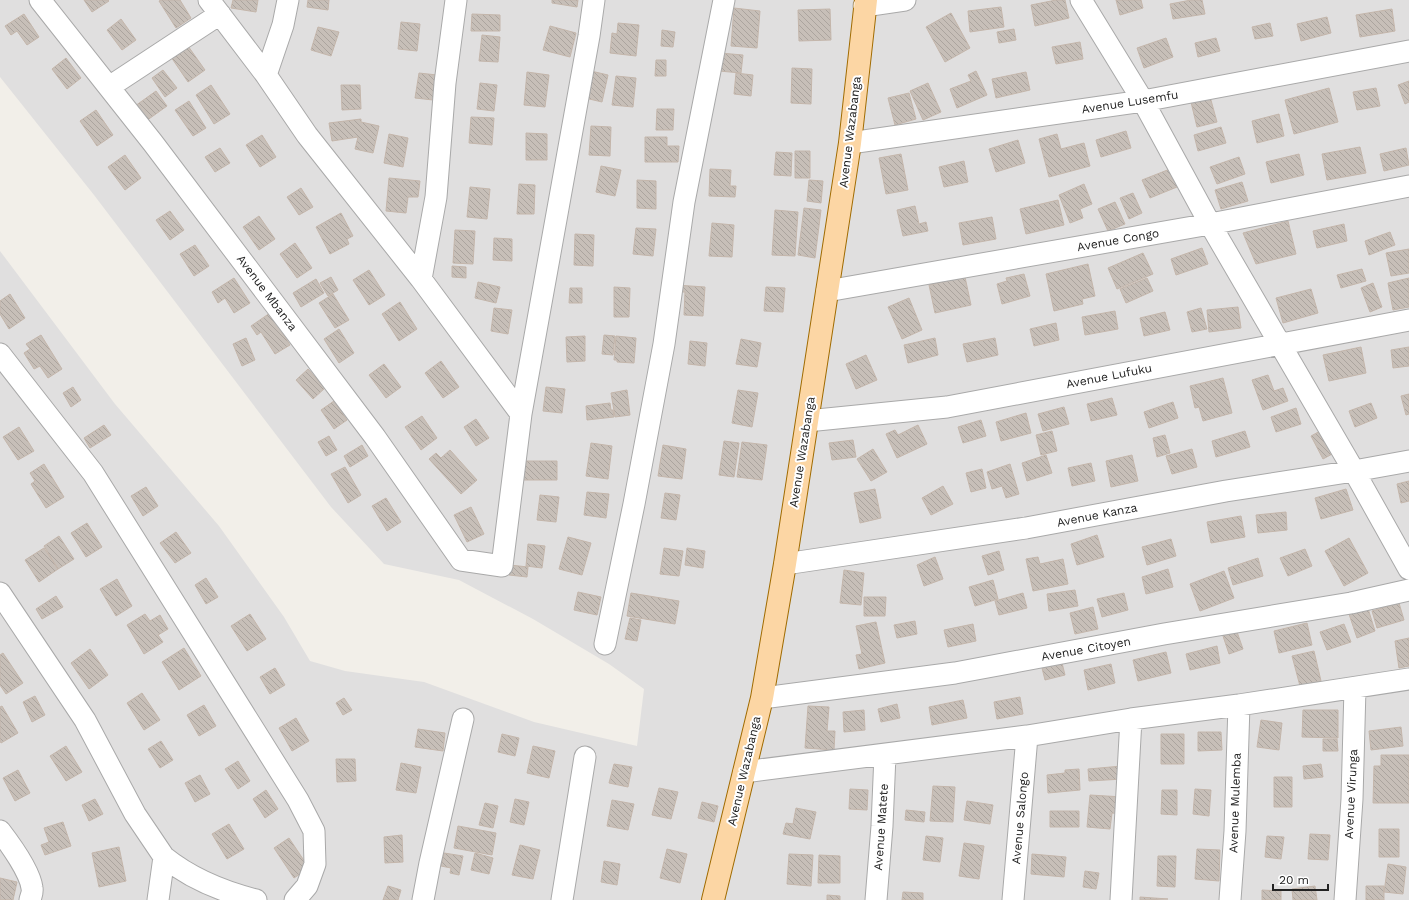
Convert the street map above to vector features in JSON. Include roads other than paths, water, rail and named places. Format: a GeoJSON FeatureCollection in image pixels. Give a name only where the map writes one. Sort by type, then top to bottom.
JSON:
{"type":"FeatureCollection","features":[{"type":"Feature","properties":{"kind":"main road","name":"Avenue Wazabanga"},"geometry":{"type":"LineString","coordinates":[[713,900],[762,698],[785,564],[850,143],[865,3]]}},
{"type":"Feature","properties":{"kind":"street","name":"Avenue Mbanza"},"geometry":{"type":"LineString","coordinates":[[40,0],[153,143],[375,437],[461,560],[502,566],[521,414]]}},
{"type":"Feature","properties":{"kind":"street"},"geometry":{"type":"LineString","coordinates":[[266,75],[283,25],[288,0]]}},
{"type":"Feature","properties":{"kind":"street"},"geometry":{"type":"LineString","coordinates":[[422,279],[436,197],[445,83],[456,0]]}},
{"type":"Feature","properties":{"kind":"street"},"geometry":{"type":"LineString","coordinates":[[521,414],[589,36],[594,0]]}},
{"type":"Feature","properties":{"kind":"street"},"geometry":{"type":"LineString","coordinates":[[605,644],[664,344],[684,202],[724,0]]}},
{"type":"Feature","properties":{"kind":"street"},"geometry":{"type":"LineString","coordinates":[[865,3],[905,0]]}},
{"type":"Feature","properties":{"kind":"street"},"geometry":{"type":"LineString","coordinates":[[1081,0],[1143,102],[1210,224],[1354,471],[1409,569]]}},
{"type":"Feature","properties":{"kind":"street"},"geometry":{"type":"LineString","coordinates":[[109,87],[215,7],[266,75],[307,135],[422,279],[521,414]]}},
{"type":"Feature","properties":{"kind":"street","name":"Avenue Lusemfu"},"geometry":{"type":"LineString","coordinates":[[850,143],[1143,102],[1409,51]]}},
{"type":"Feature","properties":{"kind":"street","name":"Avenue Congo"},"geometry":{"type":"LineString","coordinates":[[827,291],[1210,224],[1409,186]]}},
{"type":"Feature","properties":{"kind":"street","name":"Avenue Lufuku"},"geometry":{"type":"LineString","coordinates":[[807,420],[947,406],[1409,320]]}},
{"type":"Feature","properties":{"kind":"street"},"geometry":{"type":"LineString","coordinates":[[0,354],[93,473],[298,800],[314,832],[315,864],[307,886],[295,900]]}},
{"type":"Feature","properties":{"kind":"street","name":"Avenue Kanza"},"geometry":{"type":"LineString","coordinates":[[785,564],[1026,528],[1226,491],[1409,461]]}},
{"type":"Feature","properties":{"kind":"street","name":"Avenue Citoyen"},"geometry":{"type":"LineString","coordinates":[[762,698],[955,673],[1164,634],[1351,603],[1409,590]]}},
{"type":"Feature","properties":{"kind":"street"},"geometry":{"type":"LineString","coordinates":[[0,593],[85,720],[135,814],[164,857],[189,875],[240,896],[256,900]]}},
{"type":"Feature","properties":{"kind":"street"},"geometry":{"type":"LineString","coordinates":[[744,772],[1027,736],[1131,719],[1355,688],[1409,678]]}},
{"type":"Feature","properties":{"kind":"street","name":"Avenue Virunga"},"geometry":{"type":"LineString","coordinates":[[1345,900],[1352,799],[1355,688]]}},
{"type":"Feature","properties":{"kind":"street","name":"Avenue Mulemba"},"geometry":{"type":"LineString","coordinates":[[1230,900],[1235,831],[1239,705]]}},
{"type":"Feature","properties":{"kind":"street"},"geometry":{"type":"LineString","coordinates":[[423,900],[430,862],[463,719]]}},
{"type":"Feature","properties":{"kind":"street"},"geometry":{"type":"LineString","coordinates":[[1122,900],[1131,719]]}},
{"type":"Feature","properties":{"kind":"street","name":"Avenue Salongo"},"geometry":{"type":"LineString","coordinates":[[1013,900],[1027,736]]}},
{"type":"Feature","properties":{"kind":"street","name":"Avenue Matete"},"geometry":{"type":"LineString","coordinates":[[876,900],[882,826],[885,755]]}},
{"type":"Feature","properties":{"kind":"street"},"geometry":{"type":"LineString","coordinates":[[562,900],[585,757]]}},
{"type":"Feature","properties":{"kind":"street"},"geometry":{"type":"LineString","coordinates":[[0,831],[11,846],[29,877],[32,889],[30,900]]}},
{"type":"Feature","properties":{"kind":"street"},"geometry":{"type":"LineString","coordinates":[[158,900],[164,857]]}}]}
